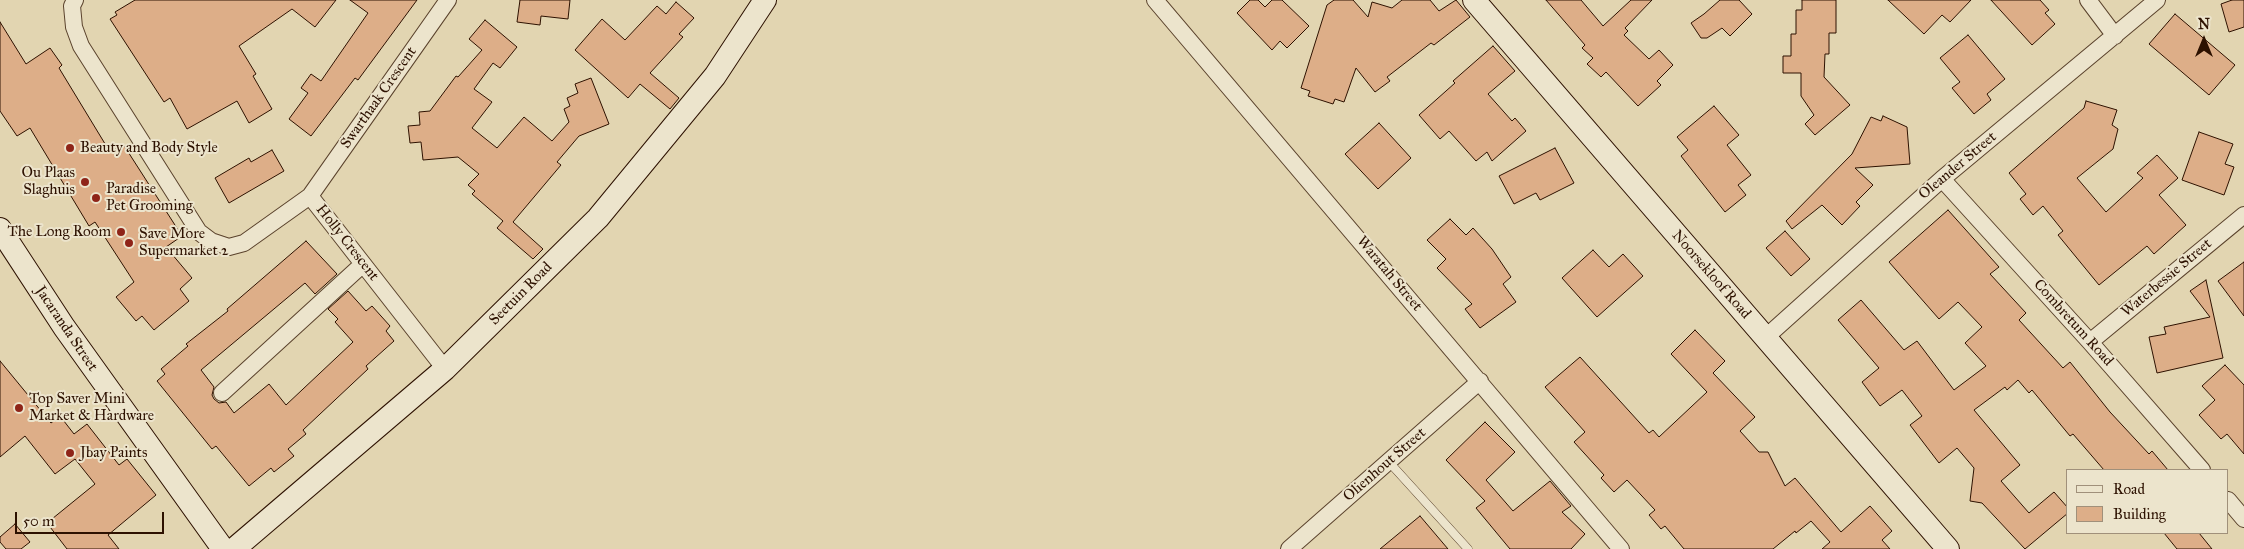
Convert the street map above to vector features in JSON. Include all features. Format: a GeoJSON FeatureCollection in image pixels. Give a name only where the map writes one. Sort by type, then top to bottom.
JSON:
{"type":"FeatureCollection","features":[{"type":"Feature","properties":{"kind":"street","name":"Holly Crescent"},"geometry":{"type":"LineString","coordinates":[[75,0],[72,6],[74,27],[81,46],[199,232],[210,241],[223,246],[240,245],[310,196],[445,369]]}},
{"type":"Feature","properties":{"kind":"street","name":"Swarthaak Crescent"},"geometry":{"type":"LineString","coordinates":[[310,196],[448,0]]}},
{"type":"Feature","properties":{"kind":"street","name":"Seetuin Road"},"geometry":{"type":"LineString","coordinates":[[234,549],[445,369],[598,218],[715,76],[766,0]]}},
{"type":"Feature","properties":{"kind":"street","name":"Waratah Street"},"geometry":{"type":"LineString","coordinates":[[1155,0],[1621,549]]}},
{"type":"Feature","properties":{"kind":"street","name":"Noorsekloof Road"},"geometry":{"type":"LineString","coordinates":[[1474,0],[1948,549]]}},
{"type":"Feature","properties":{"kind":"street"},"geometry":{"type":"LineString","coordinates":[[2088,0],[2115,36]]}},
{"type":"Feature","properties":{"kind":"street","name":"Oleander Street"},"geometry":{"type":"LineString","coordinates":[[1765,338],[1942,179],[2157,0]]}},
{"type":"Feature","properties":{"kind":"street","name":"Combretum Road"},"geometry":{"type":"LineString","coordinates":[[1942,179],[2090,342],[2201,469]]}},
{"type":"Feature","properties":{"kind":"street","name":"Waterbessie Street"},"geometry":{"type":"LineString","coordinates":[[2090,342],[2244,215]]}},
{"type":"Feature","properties":{"kind":"street","name":"Jacaranda Street"},"geometry":{"type":"LineString","coordinates":[[0,229],[64,328],[223,549]]}},
{"type":"Feature","properties":{"kind":"street"},"geometry":{"type":"LineString","coordinates":[[222,393],[363,264]]}},
{"type":"Feature","properties":{"kind":"street","name":"Olienhout Street"},"geometry":{"type":"LineString","coordinates":[[1289,549],[1480,381]]}},
{"type":"Feature","properties":{"kind":"street"},"geometry":{"type":"LineString","coordinates":[[2229,501],[2244,519]]}},
{"type":"Feature","properties":{"kind":"lane"},"geometry":{"type":"LineString","coordinates":[[1389,462],[1468,549]]}},
{"type":"Feature","properties":{"kind":"building"},"geometry":{"type":"Polygon","coordinates":[[[135,0],[336,0],[315,27],[292,9],[239,46],[256,74],[253,76],[272,109],[249,123],[237,101],[187,129],[170,98],[164,102],[110,19],[117,15],[115,12],[135,0]]]}},
{"type":"Feature","properties":{"kind":"building"},"geometry":{"type":"Polygon","coordinates":[[[350,0],[417,0],[358,80],[355,78],[311,136],[289,119],[308,93],[301,88],[311,74],[321,81],[368,13],[350,0]]]}},
{"type":"Feature","properties":{"kind":"building"},"geometry":{"type":"Polygon","coordinates":[[[520,0],[570,0],[568,19],[541,16],[540,25],[517,22],[520,0]]]}},
{"type":"Feature","properties":{"kind":"building"},"geometry":{"type":"Polygon","coordinates":[[[1250,0],[1258,0],[1265,7],[1272,0],[1282,0],[1309,26],[1287,48],[1280,41],[1272,50],[1237,13],[1250,0]]]}},
{"type":"Feature","properties":{"kind":"building"},"geometry":{"type":"Polygon","coordinates":[[[1334,0],[1353,0],[1368,17],[1372,2],[1392,8],[1402,0],[1430,0],[1439,11],[1456,0],[1470,17],[1434,45],[1431,43],[1387,77],[1390,81],[1375,92],[1356,68],[1344,102],[1335,99],[1333,104],[1308,96],[1310,91],[1301,88],[1327,5],[1334,0]]]}},
{"type":"Feature","properties":{"kind":"building"},"geometry":{"type":"Polygon","coordinates":[[[1546,0],[1581,0],[1603,26],[1631,0],[1652,0],[1625,28],[1628,31],[1624,35],[1649,59],[1659,50],[1673,65],[1657,81],[1661,85],[1638,106],[1606,72],[1601,77],[1587,64],[1593,58],[1582,48],[1585,45],[1546,0]]]}},
{"type":"Feature","properties":{"kind":"building"},"geometry":{"type":"Polygon","coordinates":[[[1720,0],[1739,0],[1752,14],[1730,36],[1722,28],[1707,38],[1701,38],[1691,23],[1720,0]]]}},
{"type":"Feature","properties":{"kind":"building"},"geometry":{"type":"Polygon","coordinates":[[[1802,0],[1836,0],[1836,33],[1829,33],[1829,54],[1825,54],[1824,77],[1850,105],[1815,135],[1805,124],[1814,115],[1801,96],[1801,73],[1783,73],[1783,56],[1791,56],[1791,34],[1796,34],[1796,10],[1802,10],[1802,0]]]}},
{"type":"Feature","properties":{"kind":"building"},"geometry":{"type":"Polygon","coordinates":[[[1888,0],[1971,0],[1950,22],[1942,15],[1924,34],[1888,0]]]}},
{"type":"Feature","properties":{"kind":"building"},"geometry":{"type":"Polygon","coordinates":[[[1991,0],[2040,0],[2049,10],[2045,13],[2055,24],[2032,45],[1991,0]]]}},
{"type":"Feature","properties":{"kind":"building"},"geometry":{"type":"Polygon","coordinates":[[[2232,0],[2244,0],[2244,27],[2229,32],[2221,4],[2232,0]]]}},
{"type":"Feature","properties":{"kind":"building"},"geometry":{"type":"Polygon","coordinates":[[[676,2],[694,18],[679,34],[683,37],[650,73],[679,98],[670,109],[640,84],[628,98],[575,50],[602,19],[625,40],[657,6],[666,14],[676,2]]]}},
{"type":"Feature","properties":{"kind":"building"},"geometry":{"type":"Polygon","coordinates":[[[2175,14],[2235,65],[2209,95],[2149,44],[2175,14]]]}},
{"type":"Feature","properties":{"kind":"building"},"geometry":{"type":"Polygon","coordinates":[[[485,20],[517,47],[500,68],[493,63],[474,89],[492,102],[472,128],[497,148],[524,117],[552,141],[569,122],[564,109],[570,106],[567,98],[578,93],[575,84],[591,78],[609,124],[579,136],[557,162],[561,165],[513,222],[543,249],[533,259],[497,228],[503,221],[472,194],[475,191],[468,185],[479,174],[458,157],[423,160],[421,142],[410,143],[408,126],[420,125],[419,112],[430,111],[456,76],[458,77],[482,50],[469,39],[485,20]]]}},
{"type":"Feature","properties":{"kind":"building"},"geometry":{"type":"Polygon","coordinates":[[[0,22],[26,64],[50,48],[62,65],[59,68],[110,152],[123,144],[182,236],[166,247],[192,278],[180,289],[189,301],[154,330],[142,316],[136,321],[116,297],[134,282],[95,222],[89,226],[30,128],[17,136],[0,111],[0,22]]]}},
{"type":"Feature","properties":{"kind":"building"},"geometry":{"type":"Polygon","coordinates":[[[1968,35],[2005,79],[1987,94],[1991,100],[1974,114],[1952,88],[1960,82],[1940,58],[1968,35]]]}},
{"type":"Feature","properties":{"kind":"building"},"geometry":{"type":"Polygon","coordinates":[[[1493,46],[1515,71],[1488,94],[1512,121],[1515,118],[1526,131],[1492,161],[1487,152],[1476,161],[1449,131],[1440,139],[1419,115],[1455,83],[1453,81],[1493,46]]]}},
{"type":"Feature","properties":{"kind":"building"},"geometry":{"type":"Polygon","coordinates":[[[2086,101],[2117,110],[2112,125],[2118,129],[2113,149],[2077,178],[2106,212],[2143,178],[2137,173],[2157,155],[2178,178],[2159,195],[2186,225],[2154,254],[2147,246],[2099,285],[2058,235],[2063,231],[2043,206],[2033,215],[2020,199],[2026,194],[2009,173],[2084,108],[2086,101]]]}},
{"type":"Feature","properties":{"kind":"building"},"geometry":{"type":"Polygon","coordinates":[[[1714,106],[1739,135],[1727,145],[1751,175],[1738,185],[1746,195],[1725,212],[1681,156],[1688,150],[1677,137],[1714,106]]]}},
{"type":"Feature","properties":{"kind":"building"},"geometry":{"type":"Polygon","coordinates":[[[1883,116],[1907,127],[1910,164],[1855,168],[1873,185],[1856,202],[1860,206],[1842,225],[1822,205],[1792,229],[1786,221],[1852,154],[1871,117],[1881,121],[1883,116]]]}},
{"type":"Feature","properties":{"kind":"building"},"geometry":{"type":"Polygon","coordinates":[[[1379,123],[1411,158],[1378,189],[1345,154],[1379,123]]]}},
{"type":"Feature","properties":{"kind":"building"},"geometry":{"type":"Polygon","coordinates":[[[2199,132],[2233,144],[2225,164],[2234,167],[2224,195],[2182,180],[2199,132]]]}},
{"type":"Feature","properties":{"kind":"building"},"geometry":{"type":"Polygon","coordinates":[[[1555,148],[1574,183],[1540,200],[1536,193],[1514,204],[1499,176],[1555,148]]]}},
{"type":"Feature","properties":{"kind":"building"},"geometry":{"type":"Polygon","coordinates":[[[272,150],[284,171],[229,203],[215,178],[249,158],[251,162],[272,150]]]}},
{"type":"Feature","properties":{"kind":"building"},"geometry":{"type":"Polygon","coordinates":[[[1948,210],[1999,267],[1990,274],[2026,313],[2019,320],[2063,368],[2070,362],[2110,412],[2149,454],[2152,451],[2167,469],[2103,469],[2073,434],[2070,436],[2032,390],[2029,393],[2018,380],[2007,390],[2005,387],[1974,410],[2020,465],[2001,481],[2029,513],[2054,492],[2066,506],[2066,515],[2025,549],[1982,503],[1970,501],[1974,468],[1957,448],[1939,463],[1910,425],[1922,416],[1902,390],[1880,406],[1862,382],[1879,368],[1838,320],[1861,300],[1904,350],[1917,341],[1954,390],[1986,366],[1965,343],[1982,327],[1958,302],[1939,319],[1889,262],[1948,210]]]}},
{"type":"Feature","properties":{"kind":"building"},"geometry":{"type":"Polygon","coordinates":[[[1450,219],[1466,235],[1473,228],[1492,249],[1511,277],[1503,284],[1516,302],[1480,328],[1465,309],[1472,304],[1437,268],[1446,259],[1427,240],[1450,219]]]}},
{"type":"Feature","properties":{"kind":"building"},"geometry":{"type":"Polygon","coordinates":[[[1785,231],[1810,259],[1791,276],[1766,248],[1785,231]]]}},
{"type":"Feature","properties":{"kind":"building"},"geometry":{"type":"Polygon","coordinates":[[[306,241],[337,274],[315,294],[305,283],[201,370],[214,387],[212,395],[214,399],[219,403],[226,402],[234,413],[269,384],[286,405],[353,342],[335,322],[338,319],[328,309],[348,291],[366,311],[372,306],[390,326],[386,331],[394,341],[366,366],[368,369],[303,430],[306,434],[288,449],[294,456],[274,472],[271,468],[249,486],[216,446],[212,449],[157,381],[165,374],[161,369],[188,346],[186,344],[228,311],[227,309],[306,241]]]}},
{"type":"Feature","properties":{"kind":"building"},"geometry":{"type":"Polygon","coordinates":[[[1593,250],[1609,267],[1623,254],[1643,276],[1597,317],[1562,278],[1593,250]]]}},
{"type":"Feature","properties":{"kind":"building"},"geometry":{"type":"Polygon","coordinates":[[[2244,262],[2244,316],[2218,281],[2244,262]]]}},
{"type":"Feature","properties":{"kind":"building"},"geometry":{"type":"Polygon","coordinates":[[[2206,280],[2223,358],[2157,373],[2149,337],[2166,334],[2164,327],[2210,317],[2190,291],[2206,280]]]}},
{"type":"Feature","properties":{"kind":"building"},"geometry":{"type":"Polygon","coordinates":[[[1695,330],[1725,361],[1713,373],[1755,417],[1740,431],[1759,452],[1768,452],[1785,486],[1795,478],[1841,532],[1870,506],[1892,531],[1882,540],[1890,549],[1822,549],[1830,542],[1811,521],[1773,549],[1684,549],[1665,526],[1661,529],[1649,515],[1655,510],[1627,480],[1614,492],[1601,478],[1604,475],[1574,442],[1585,432],[1545,387],[1580,357],[1649,433],[1653,430],[1659,437],[1707,392],[1671,354],[1695,330]]]}},
{"type":"Feature","properties":{"kind":"building"},"geometry":{"type":"Polygon","coordinates":[[[0,361],[51,423],[60,416],[74,434],[87,424],[119,465],[127,459],[156,495],[108,535],[119,549],[67,549],[47,523],[95,484],[75,459],[55,474],[25,436],[0,457],[0,361]]]}},
{"type":"Feature","properties":{"kind":"building"},"geometry":{"type":"Polygon","coordinates":[[[2225,365],[2244,385],[2244,454],[2227,434],[2221,439],[2199,415],[2215,400],[2202,386],[2225,365]]]}},
{"type":"Feature","properties":{"kind":"building"},"geometry":{"type":"Polygon","coordinates":[[[1485,422],[1515,452],[1486,480],[1513,511],[1550,481],[1571,506],[1562,512],[1585,534],[1571,549],[1510,549],[1476,508],[1485,501],[1446,460],[1485,422]]]}},
{"type":"Feature","properties":{"kind":"building"},"geometry":{"type":"Polygon","coordinates":[[[1420,516],[1448,549],[1380,549],[1420,516]]]}},
{"type":"Feature","properties":{"kind":"building"},"geometry":{"type":"Polygon","coordinates":[[[15,524],[30,542],[21,549],[6,549],[0,542],[0,537],[15,524]]]}},
{"type":"Feature","properties":{"kind":"building"},"geometry":{"type":"Polygon","coordinates":[[[2165,534],[2200,534],[2212,549],[2177,549],[2165,534]]]}},
{"type":"Feature","properties":{"kind":"place","name":"Beauty and Body Style"},"geometry":{"type":"Point","coordinates":[70,148]}},
{"type":"Feature","properties":{"kind":"place","name":"Ou Plaas Slaghuis"},"geometry":{"type":"Point","coordinates":[85,182]}},
{"type":"Feature","properties":{"kind":"place","name":"Paradise Pet Grooming"},"geometry":{"type":"Point","coordinates":[96,198]}},
{"type":"Feature","properties":{"kind":"place","name":"The Long Room"},"geometry":{"type":"Point","coordinates":[121,232]}},
{"type":"Feature","properties":{"kind":"place","name":"Save More Supermarket 2"},"geometry":{"type":"Point","coordinates":[129,243]}},
{"type":"Feature","properties":{"kind":"place","name":"Top Saver Mini Market & Hardware"},"geometry":{"type":"Point","coordinates":[19,408]}},
{"type":"Feature","properties":{"kind":"place","name":"Jbay Paints"},"geometry":{"type":"Point","coordinates":[70,453]}}]}
